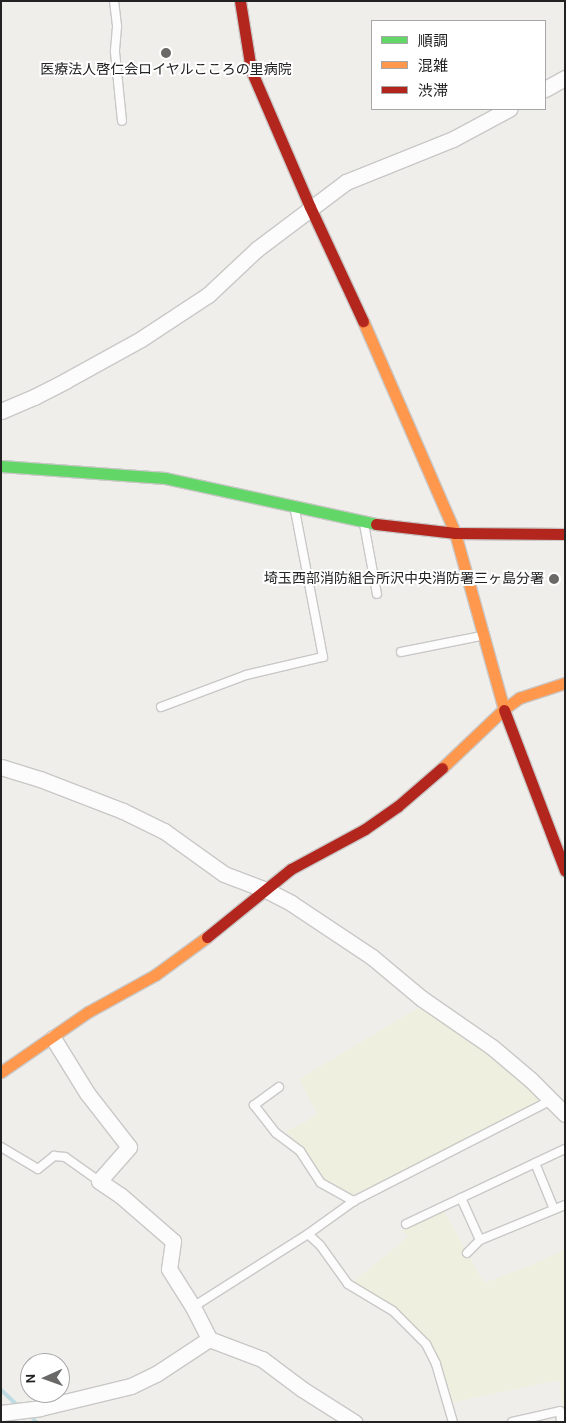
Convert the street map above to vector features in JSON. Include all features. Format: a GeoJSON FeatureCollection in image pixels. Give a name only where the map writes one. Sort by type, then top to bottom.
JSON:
{"type":"FeatureCollection","features":[{"type":"Feature","properties":{"kind":"street"},"geometry":{"type":"LineString","coordinates":[[240,1],[251,70],[310,207],[386,370],[455,533],[504,709],[565,871]]}},
{"type":"Feature","properties":{"kind":"street"},"geometry":{"type":"LineString","coordinates":[[546,88],[565,78]]}},
{"type":"Feature","properties":{"kind":"street"},"geometry":{"type":"LineString","coordinates":[[1,411],[34,398],[65,381],[141,338],[200,300],[257,249],[310,207],[346,182],[453,139],[507,110]]}},
{"type":"Feature","properties":{"kind":"street"},"geometry":{"type":"LineString","coordinates":[[1,466],[165,478],[363,522],[455,533],[565,534]]}},
{"type":"Feature","properties":{"kind":"street"},"geometry":{"type":"LineString","coordinates":[[1,1072],[53,1038],[88,1012],[155,975],[291,869],[365,829],[398,806],[430,780],[504,709],[519,698],[565,683]]}},
{"type":"Feature","properties":{"kind":"street"},"geometry":{"type":"LineString","coordinates":[[1,767],[40,779],[122,811],[164,831],[224,874],[266,890],[290,903],[372,957],[421,998],[492,1046],[532,1080],[565,1114]]}},
{"type":"Feature","properties":{"kind":"street"},"geometry":{"type":"LineString","coordinates":[[53,1038],[87,1093],[129,1147],[99,1180],[148,1218],[173,1241],[169,1269],[193,1307],[209,1339],[262,1359],[302,1389],[354,1422]]}},
{"type":"Feature","properties":{"kind":"street"},"geometry":{"type":"LineString","coordinates":[[1,1413],[13,1417],[131,1386],[156,1374],[209,1339]]}},
{"type":"Feature","properties":{"kind":"lane"},"geometry":{"type":"LineString","coordinates":[[114,1],[117,27],[115,52],[122,121]]}},
{"type":"Feature","properties":{"kind":"lane"},"geometry":{"type":"LineString","coordinates":[[161,707],[246,675],[323,658],[295,508]]}},
{"type":"Feature","properties":{"kind":"lane"},"geometry":{"type":"LineString","coordinates":[[363,522],[377,594]]}},
{"type":"Feature","properties":{"kind":"lane"},"geometry":{"type":"LineString","coordinates":[[401,652],[483,636]]}},
{"type":"Feature","properties":{"kind":"lane"},"geometry":{"type":"LineString","coordinates":[[279,1087],[254,1105],[276,1133],[300,1151],[321,1182],[354,1201]]}},
{"type":"Feature","properties":{"kind":"lane"},"geometry":{"type":"LineString","coordinates":[[193,1307],[308,1234],[354,1201],[551,1100]]}},
{"type":"Feature","properties":{"kind":"lane"},"geometry":{"type":"LineString","coordinates":[[1,1147],[38,1169],[54,1156],[65,1157],[99,1180]]}},
{"type":"Feature","properties":{"kind":"lane"},"geometry":{"type":"LineString","coordinates":[[406,1224],[565,1148]]}},
{"type":"Feature","properties":{"kind":"lane"},"geometry":{"type":"LineString","coordinates":[[535,1163],[554,1209]]}},
{"type":"Feature","properties":{"kind":"lane"},"geometry":{"type":"LineString","coordinates":[[461,1198],[480,1240]]}},
{"type":"Feature","properties":{"kind":"lane"},"geometry":{"type":"LineString","coordinates":[[467,1252],[480,1240],[565,1205]]}},
{"type":"Feature","properties":{"kind":"lane"},"geometry":{"type":"LineString","coordinates":[[308,1234],[320,1245],[348,1284],[393,1310],[426,1344],[436,1364],[453,1422]]}},
{"type":"Feature","properties":{"kind":"lane"},"geometry":{"type":"LineString","coordinates":[[512,1422],[560,1410],[562,1422]]}},
{"type":"Feature","properties":{"kind":"green space"},"geometry":{"type":"Polygon","coordinates":[[[429,1004],[543,1098],[540,1102],[357,1195],[339,1189],[323,1179],[286,1131],[309,1120],[317,1113],[299,1079],[423,1005],[429,1004]]]}},
{"type":"Feature","properties":{"kind":"green space"},"geometry":{"type":"Polygon","coordinates":[[[443,1209],[484,1283],[536,1263],[565,1249],[565,1422],[559,1380],[450,1403],[426,1339],[352,1283],[408,1237],[402,1230],[405,1227],[443,1209]]]}},
{"type":"Feature","properties":{"kind":"waterway"},"geometry":{"type":"LineString","coordinates":[[1,1390],[19,1407]]}},
{"type":"Feature","properties":{"kind":"waterway"},"geometry":{"type":"LineString","coordinates":[[32,1417],[36,1422]]}},
{"type":"Feature","properties":{"kind":"traffic: fast"},"geometry":{"type":"LineString","coordinates":[[1,466],[165,478],[376,524]]}},
{"type":"Feature","properties":{"kind":"traffic: slow"},"geometry":{"type":"LineString","coordinates":[[363,321],[455,533],[504,710]]}},
{"type":"Feature","properties":{"kind":"traffic: slow"},"geometry":{"type":"LineString","coordinates":[[442,768],[504,709],[519,698],[565,683]]}},
{"type":"Feature","properties":{"kind":"traffic: slow"},"geometry":{"type":"LineString","coordinates":[[1,1072],[88,1012],[155,975],[207,937]]}},
{"type":"Feature","properties":{"kind":"traffic: jam"},"geometry":{"type":"LineString","coordinates":[[240,1],[251,70],[310,207],[363,321]]}},
{"type":"Feature","properties":{"kind":"traffic: jam"},"geometry":{"type":"LineString","coordinates":[[376,524],[455,533],[565,534]]}},
{"type":"Feature","properties":{"kind":"traffic: jam"},"geometry":{"type":"LineString","coordinates":[[504,710],[565,871]]}},
{"type":"Feature","properties":{"kind":"traffic: jam"},"geometry":{"type":"LineString","coordinates":[[207,937],[291,869],[365,829],[398,806],[442,768]]}},
{"type":"Feature","properties":{"kind":"place","name":"医療法人啓仁会ロイヤルこころの里病院"},"geometry":{"type":"Point","coordinates":[166,53]}},
{"type":"Feature","properties":{"kind":"place","name":"埼玉西部消防組合所沢中央消防署三ヶ島分署"},"geometry":{"type":"Point","coordinates":[554,579]}}]}
